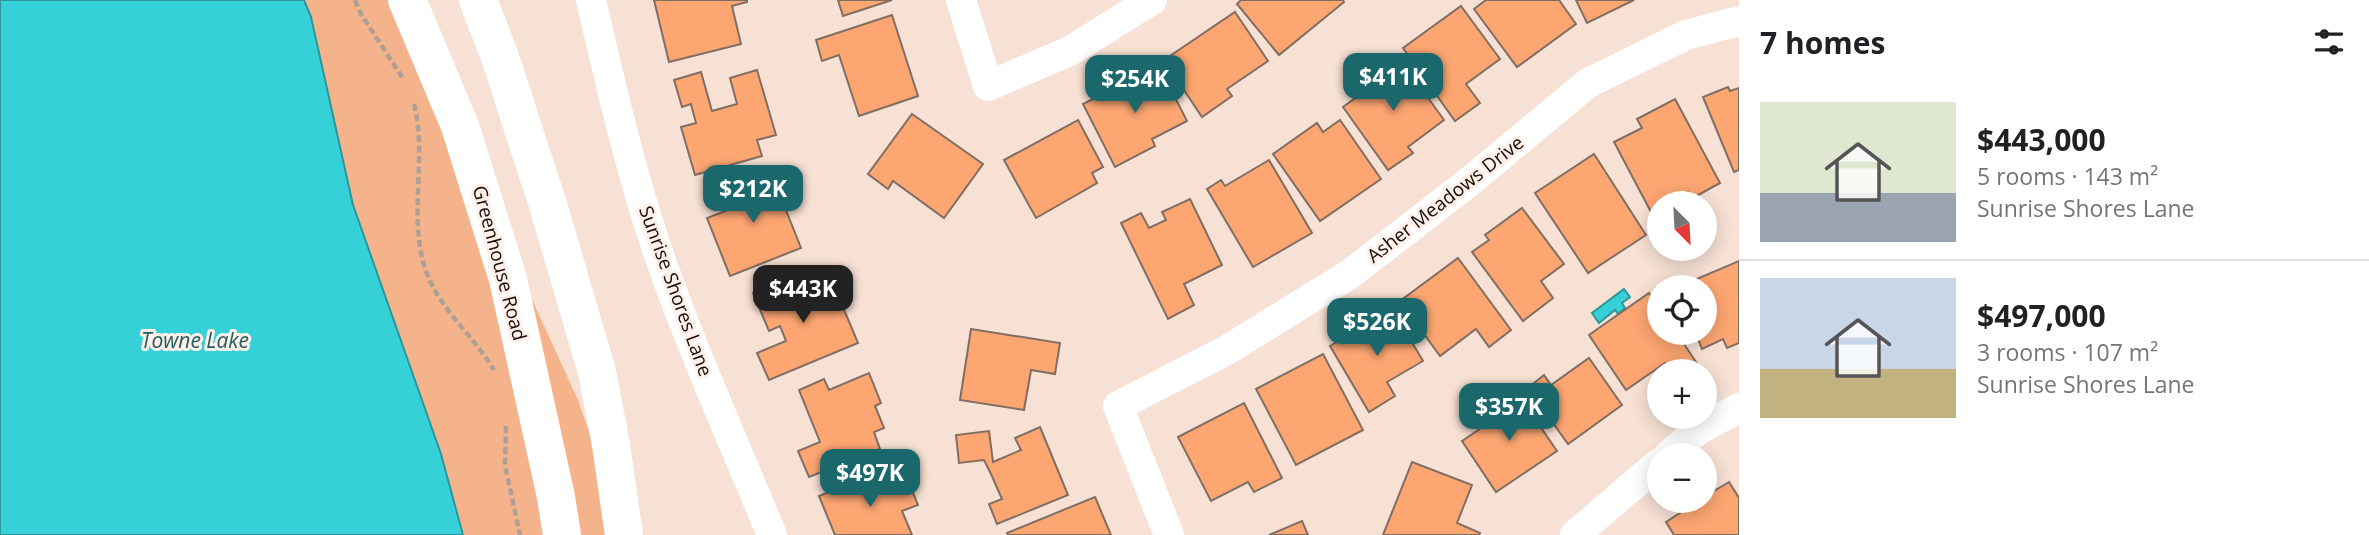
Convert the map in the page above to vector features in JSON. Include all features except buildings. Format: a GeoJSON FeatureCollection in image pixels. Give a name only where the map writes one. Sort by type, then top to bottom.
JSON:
{"type":"FeatureCollection","features":[{"type":"Feature","properties":{"kind":"main road","name":"Greenhouse Road"},"geometry":{"type":"LineString","coordinates":[[407,0],[460,126],[508,279],[562,535]]}},
{"type":"Feature","properties":{"kind":"main road"},"geometry":{"type":"LineString","coordinates":[[478,0],[500,57],[548,205],[597,372],[624,535]]}},
{"type":"Feature","properties":{"kind":"street","name":"Sunrise Shores Lane"},"geometry":{"type":"LineString","coordinates":[[592,0],[616,106],[660,257],[772,535]]}},
{"type":"Feature","properties":{"kind":"street"},"geometry":{"type":"LineString","coordinates":[[961,0],[988,86],[1070,51],[1152,0]]}},
{"type":"Feature","properties":{"kind":"street","name":"Asher Meadows Drive"},"geometry":{"type":"LineString","coordinates":[[1169,535],[1118,406],[1227,350],[1350,274],[1469,182],[1588,83],[1686,35],[1739,22]]}},
{"type":"Feature","properties":{"kind":"street"},"geometry":{"type":"LineString","coordinates":[[1683,443],[1698,430],[1739,408]]}},
{"type":"Feature","properties":{"kind":"street"},"geometry":{"type":"LineString","coordinates":[[1575,535],[1647,473]]}},
{"type":"Feature","properties":{"kind":"path"},"geometry":{"type":"LineString","coordinates":[[355,0],[361,14],[404,79]]}},
{"type":"Feature","properties":{"kind":"path"},"geometry":{"type":"LineString","coordinates":[[409,92],[419,127],[416,213],[420,248],[427,273],[437,293],[484,353],[497,380]]}},
{"type":"Feature","properties":{"kind":"path"},"geometry":{"type":"LineString","coordinates":[[504,414],[505,465],[520,535]]}},
{"type":"Feature","properties":{"kind":"shaded area"},"geometry":{"type":"Polygon","coordinates":[[[304,0],[395,0],[578,400],[593,443],[613,535],[463,535],[441,454],[353,205],[311,17],[304,0]]]}},
{"type":"Feature","properties":{"kind":"water","name":"Towne Lake"},"geometry":{"type":"Polygon","coordinates":[[[0,0],[304,0],[311,17],[353,205],[441,454],[463,535],[0,535],[0,0]]]}},
{"type":"Feature","properties":{"kind":"water"},"geometry":{"type":"Polygon","coordinates":[[[1624,289],[1630,297],[1622,303],[1625,308],[1618,314],[1615,310],[1599,323],[1592,313],[1624,289]]]}}]}
